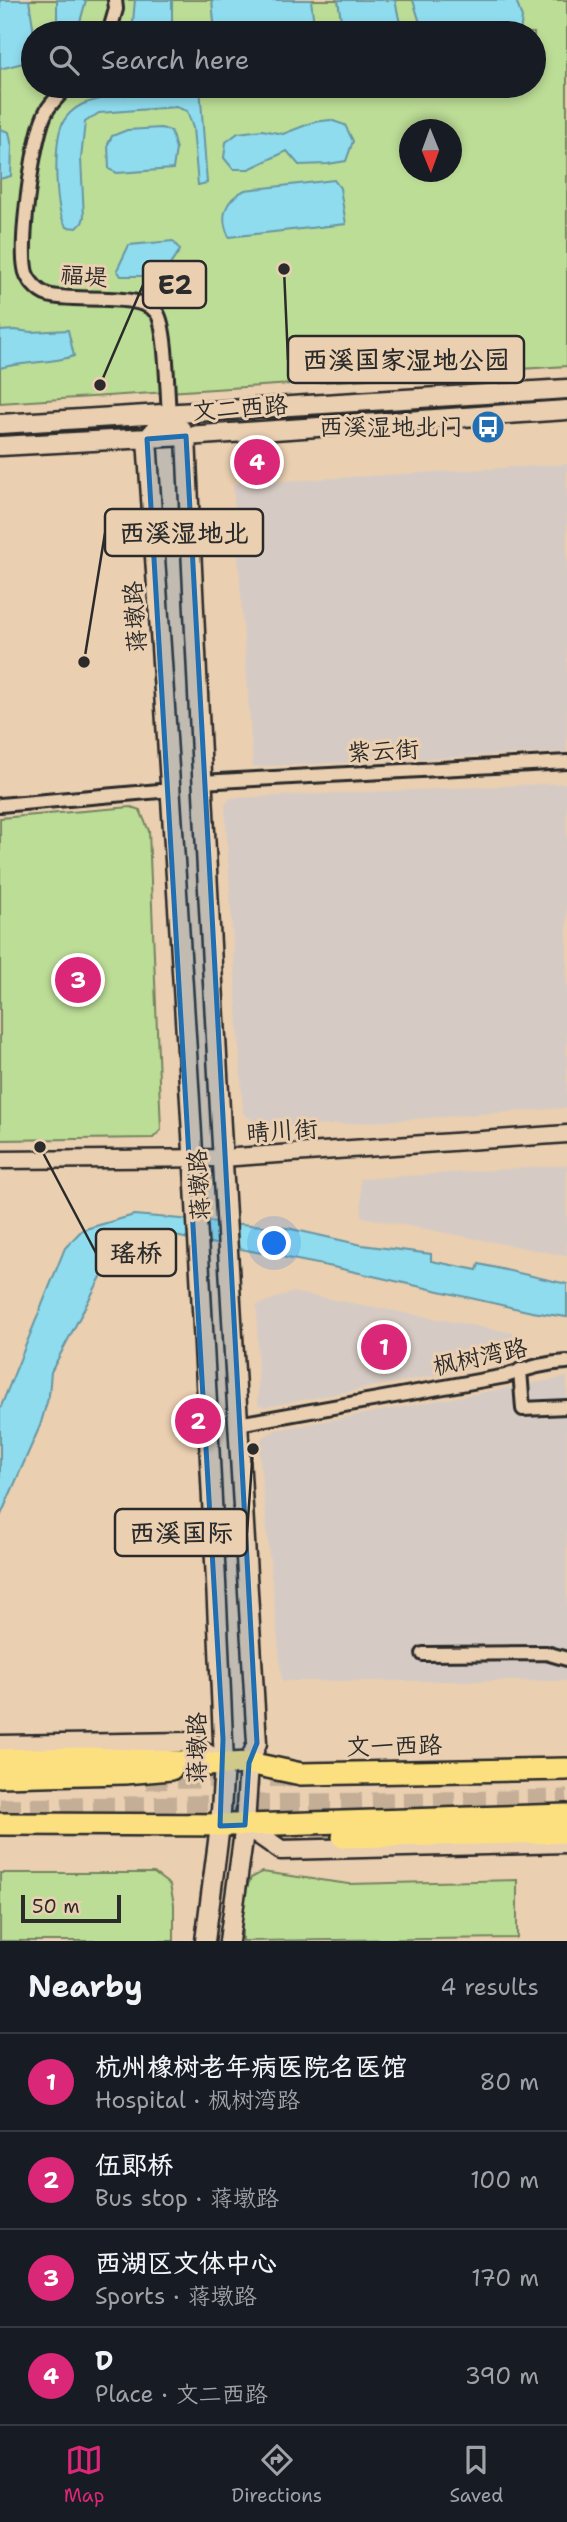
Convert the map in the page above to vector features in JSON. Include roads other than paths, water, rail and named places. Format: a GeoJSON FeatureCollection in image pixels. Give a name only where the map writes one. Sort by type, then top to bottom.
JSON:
{"type":"FeatureCollection","features":[{"type":"Feature","properties":{"kind":"main road","name":"文二西路"},"geometry":{"type":"LineString","coordinates":[[0,424],[567,389]]}},
{"type":"Feature","properties":{"kind":"main road","name":"文二西路"},"geometry":{"type":"LineString","coordinates":[[0,446],[147,439],[567,410]]}},
{"type":"Feature","properties":{"kind":"main road"},"geometry":{"type":"LineString","coordinates":[[147,439],[169,414],[187,436]]}},
{"type":"Feature","properties":{"kind":"main road","name":"蒋墩路"},"geometry":{"type":"LineString","coordinates":[[187,436],[201,782],[257,1743],[249,1763],[245,1825],[229,1941]]}},
{"type":"Feature","properties":{"kind":"main road","name":"蒋墩路"},"geometry":{"type":"LineString","coordinates":[[147,439],[198,1251],[224,1764],[220,1826],[205,1941]]}},
{"type":"Feature","properties":{"kind":"main road"},"geometry":{"type":"LineString","coordinates":[[0,1745],[188,1742],[224,1764]]}},
{"type":"Feature","properties":{"kind":"main road"},"geometry":{"type":"LineString","coordinates":[[0,1760],[88,1758],[224,1764]]}},
{"type":"Feature","properties":{"kind":"main road","name":"文一西路"},"geometry":{"type":"LineString","coordinates":[[0,1776],[125,1773],[249,1763],[301,1774],[567,1769]]}},
{"type":"Feature","properties":{"kind":"main road"},"geometry":{"type":"LineString","coordinates":[[0,1824],[220,1826],[567,1815]]}},
{"type":"Feature","properties":{"kind":"main road"},"geometry":{"type":"LineString","coordinates":[[245,1825],[281,1850],[567,1843]]}},
{"type":"Feature","properties":{"kind":"main road"},"geometry":{"type":"LineString","coordinates":[[342,1837],[567,1832]]}},
{"type":"Feature","properties":{"kind":"street"},"geometry":{"type":"LineString","coordinates":[[112,21],[116,9],[114,0]]}},
{"type":"Feature","properties":{"kind":"street","name":"福堤"},"geometry":{"type":"LineString","coordinates":[[57,98],[46,111],[35,148],[30,183],[25,269],[32,283],[47,295],[144,304],[157,313],[163,332],[169,414]]}},
{"type":"Feature","properties":{"kind":"street","name":"紫云街"},"geometry":{"type":"LineString","coordinates":[[201,782],[567,762]]}},
{"type":"Feature","properties":{"kind":"street"},"geometry":{"type":"LineString","coordinates":[[0,805],[171,790]]}},
{"type":"Feature","properties":{"kind":"street","name":"晴川街"},"geometry":{"type":"LineString","coordinates":[[0,1160],[222,1158],[567,1134]]}},
{"type":"Feature","properties":{"kind":"street","name":"枫树湾路"},"geometry":{"type":"LineString","coordinates":[[238,1424],[506,1377],[520,1370],[567,1362]]}},
{"type":"Feature","properties":{"kind":"street"},"geometry":{"type":"LineString","coordinates":[[520,1370],[523,1409],[567,1407]]}},
{"type":"Feature","properties":{"kind":"street"},"geometry":{"type":"LineString","coordinates":[[423,1654],[546,1653],[567,1658]]}},
{"type":"Feature","properties":{"kind":"water"},"geometry":{"type":"Polygon","coordinates":[[[0,0],[29,0],[32,21],[21,21],[21,64],[0,69],[0,0]]]}},
{"type":"Feature","properties":{"kind":"water"},"geometry":{"type":"Polygon","coordinates":[[[57,0],[86,0],[80,21],[57,21],[57,0]]]}},
{"type":"Feature","properties":{"kind":"water"},"geometry":{"type":"Polygon","coordinates":[[[135,0],[172,0],[172,21],[133,21],[135,0]]]}},
{"type":"Feature","properties":{"kind":"water"},"geometry":{"type":"Polygon","coordinates":[[[212,0],[311,0],[314,21],[214,21],[212,0]]]}},
{"type":"Feature","properties":{"kind":"water"},"geometry":{"type":"Polygon","coordinates":[[[338,0],[395,0],[399,21],[341,21],[338,0]]]}},
{"type":"Feature","properties":{"kind":"water"},"geometry":{"type":"Polygon","coordinates":[[[413,0],[516,0],[522,18],[522,21],[419,21],[413,0]]]}},
{"type":"Feature","properties":{"kind":"water"},"geometry":{"type":"Polygon","coordinates":[[[201,98],[207,183],[198,185],[193,128],[187,111],[176,107],[99,113],[85,122],[81,159],[84,217],[77,228],[67,227],[58,194],[56,163],[59,136],[62,123],[73,110],[96,100],[201,98]]]}},
{"type":"Feature","properties":{"kind":"water"},"geometry":{"type":"Polygon","coordinates":[[[330,120],[345,125],[353,141],[346,161],[299,165],[287,151],[249,169],[233,169],[224,158],[226,142],[238,133],[262,130],[283,134],[314,122],[330,120]]]}},
{"type":"Feature","properties":{"kind":"water"},"geometry":{"type":"Polygon","coordinates":[[[161,128],[171,131],[176,149],[173,169],[117,173],[109,169],[108,144],[112,136],[127,130],[161,128]]]}},
{"type":"Feature","properties":{"kind":"water"},"geometry":{"type":"Polygon","coordinates":[[[0,129],[9,132],[12,147],[11,176],[0,179],[0,129]]]}},
{"type":"Feature","properties":{"kind":"water"},"geometry":{"type":"Polygon","coordinates":[[[334,180],[340,188],[346,224],[229,237],[224,222],[226,209],[238,194],[245,190],[334,180]]]}},
{"type":"Feature","properties":{"kind":"water"},"geometry":{"type":"Polygon","coordinates":[[[173,241],[180,250],[170,265],[168,276],[121,276],[117,270],[129,245],[173,241]]]}},
{"type":"Feature","properties":{"kind":"water"},"geometry":{"type":"Polygon","coordinates":[[[68,330],[74,356],[0,368],[0,331],[68,330]]]}},
{"type":"Feature","properties":{"kind":"water"},"geometry":{"type":"Polygon","coordinates":[[[134,1215],[287,1228],[362,1245],[431,1254],[431,1261],[477,1270],[479,1264],[567,1284],[567,1317],[532,1312],[333,1267],[159,1233],[138,1237],[131,1241],[102,1275],[51,1372],[49,1395],[40,1426],[0,1517],[0,1409],[65,1248],[82,1230],[134,1215]]]}},
{"type":"Feature","properties":{"kind":"tunnel"},"geometry":{"type":"LineString","coordinates":[[146,1779],[292,1776]]}},
{"type":"Feature","properties":{"kind":"tunnel"},"geometry":{"type":"LineString","coordinates":[[0,1809],[567,1800]]}},
{"type":"Feature","properties":{"kind":"tunnel"},"geometry":{"type":"LineString","coordinates":[[249,1835],[343,1837]]}},
{"type":"Feature","properties":{"kind":"place","name":"西溪国家湿地公园"},"geometry":{"type":"Point","coordinates":[284,269]}},
{"type":"Feature","properties":{"kind":"place","name":"E2"},"geometry":{"type":"Point","coordinates":[100,385]}},
{"type":"Feature","properties":{"kind":"place","name":"西溪湿地北门"},"geometry":{"type":"Point","coordinates":[488,427]}},
{"type":"Feature","properties":{"kind":"place","name":"D"},"geometry":{"type":"Point","coordinates":[257,462]}},
{"type":"Feature","properties":{"kind":"place","name":"西溪湿地北"},"geometry":{"type":"Point","coordinates":[84,662]}},
{"type":"Feature","properties":{"kind":"place","name":"西湖区文体中心"},"geometry":{"type":"Point","coordinates":[78,980]}},
{"type":"Feature","properties":{"kind":"place","name":"瑶桥"},"geometry":{"type":"Point","coordinates":[40,1147]}},
{"type":"Feature","properties":{"kind":"place","name":"杭州橡树老年病医院名医馆"},"geometry":{"type":"Point","coordinates":[384,1347]}},
{"type":"Feature","properties":{"kind":"place","name":"伍郎桥"},"geometry":{"type":"Point","coordinates":[198,1421]}},
{"type":"Feature","properties":{"kind":"place","name":"西溪国际"},"geometry":{"type":"Point","coordinates":[253,1449]}}]}
